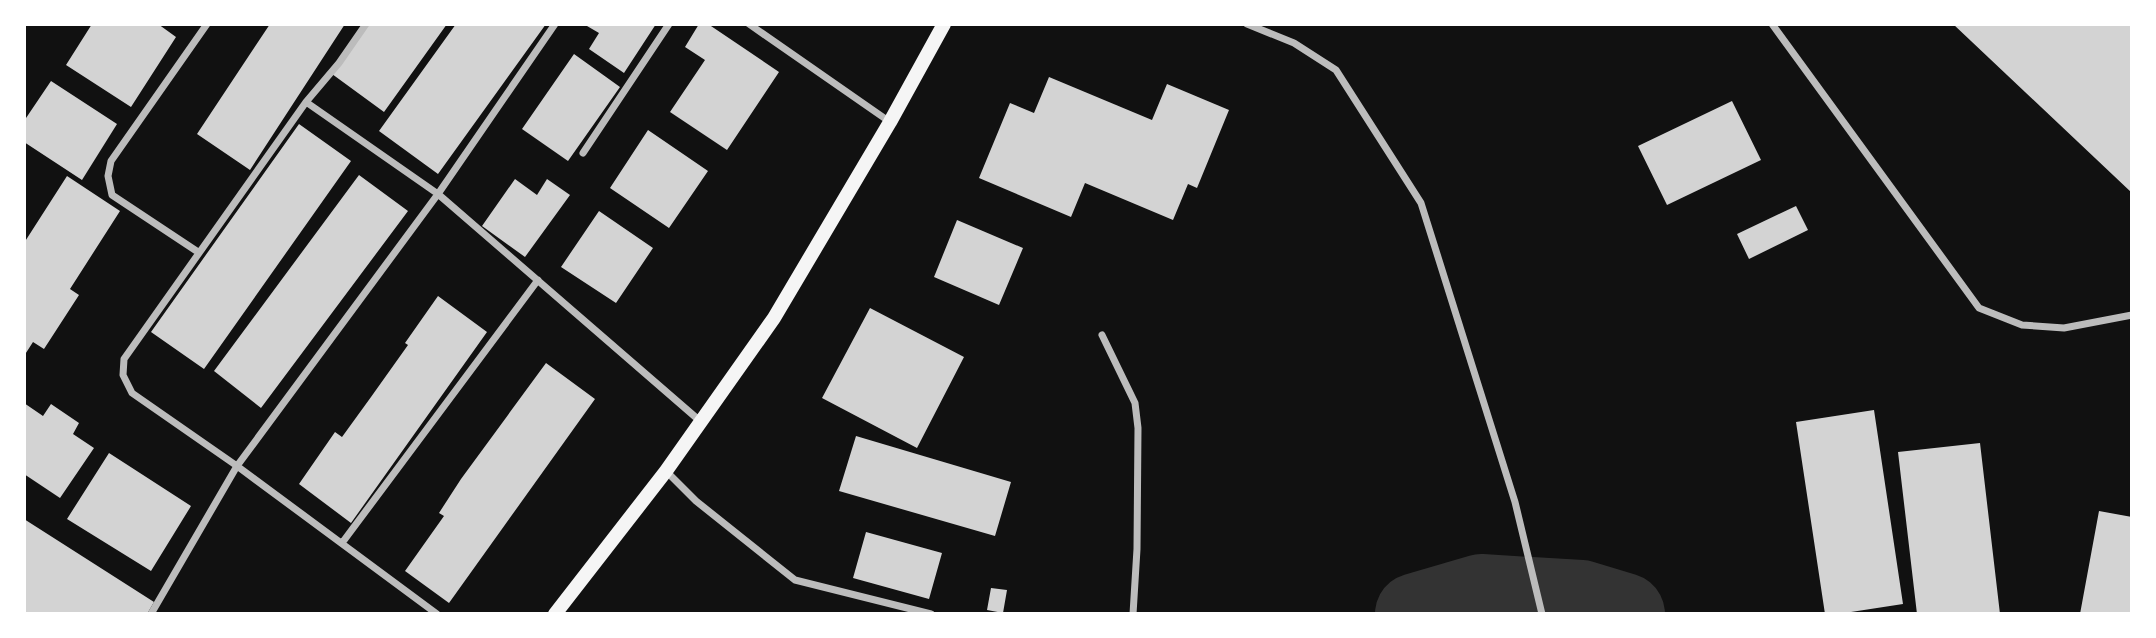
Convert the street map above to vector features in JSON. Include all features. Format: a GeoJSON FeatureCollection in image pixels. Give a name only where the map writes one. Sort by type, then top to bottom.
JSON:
{"type":"FeatureCollection","features":[{"type":"Feature","properties":{"kind":"main road"},"geometry":{"type":"LineString","coordinates":[[555,614],[666,471],[774,318],[890,122],[944,24]]}},
{"type":"Feature","properties":{"kind":"street"},"geometry":{"type":"LineString","coordinates":[[198,252],[112,195],[108,176],[111,161],[207,24]]}},
{"type":"Feature","properties":{"kind":"street"},"geometry":{"type":"LineString","coordinates":[[366,24],[198,252],[124,359],[123,375],[132,393],[237,466],[437,614]]}},
{"type":"Feature","properties":{"kind":"street"},"geometry":{"type":"LineString","coordinates":[[151,614],[237,466],[438,194],[555,24]]}},
{"type":"Feature","properties":{"kind":"street"},"geometry":{"type":"LineString","coordinates":[[583,153],[669,24]]}},
{"type":"Feature","properties":{"kind":"street"},"geometry":{"type":"LineString","coordinates":[[749,24],[890,122]]}},
{"type":"Feature","properties":{"kind":"street"},"geometry":{"type":"LineString","coordinates":[[1247,24],[1294,43],[1336,69],[1421,202],[1515,502],[1542,614]]}},
{"type":"Feature","properties":{"kind":"street"},"geometry":{"type":"LineString","coordinates":[[1772,24],[1979,308],[2022,325],[2064,328],[2132,315]]}},
{"type":"Feature","properties":{"kind":"street"},"geometry":{"type":"LineString","coordinates":[[306,102],[438,194],[700,421]]}},
{"type":"Feature","properties":{"kind":"street"},"geometry":{"type":"LineString","coordinates":[[342,543],[538,281]]}},
{"type":"Feature","properties":{"kind":"street"},"geometry":{"type":"LineString","coordinates":[[1102,335],[1135,403],[1138,428],[1133,614]]}},
{"type":"Feature","properties":{"kind":"street"},"geometry":{"type":"LineString","coordinates":[[666,471],[696,501],[795,580],[931,614]]}},
{"type":"Feature","properties":{"kind":"building"},"geometry":{"type":"Polygon","coordinates":[[[92,24],[158,24],[176,37],[131,107],[66,65],[92,24]]]}},
{"type":"Feature","properties":{"kind":"building"},"geometry":{"type":"Polygon","coordinates":[[[270,24],[345,24],[250,170],[197,134],[270,24]]]}},
{"type":"Feature","properties":{"kind":"building"},"geometry":{"type":"Polygon","coordinates":[[[367,24],[447,24],[384,112],[332,74],[367,24]]]}},
{"type":"Feature","properties":{"kind":"building"},"geometry":{"type":"Polygon","coordinates":[[[456,24],[546,24],[438,174],[379,131],[456,24]]]}},
{"type":"Feature","properties":{"kind":"building"},"geometry":{"type":"Polygon","coordinates":[[[656,24],[624,73],[589,49],[599,33],[587,26],[656,24]]]}},
{"type":"Feature","properties":{"kind":"building"},"geometry":{"type":"Polygon","coordinates":[[[699,24],[708,24],[779,72],[727,150],[670,112],[705,60],[685,47],[699,24]]]}},
{"type":"Feature","properties":{"kind":"building"},"geometry":{"type":"Polygon","coordinates":[[[1953,24],[2132,24],[2132,193],[1953,24]]]}},
{"type":"Feature","properties":{"kind":"building"},"geometry":{"type":"Polygon","coordinates":[[[574,54],[620,87],[568,161],[522,129],[574,54]]]}},
{"type":"Feature","properties":{"kind":"building"},"geometry":{"type":"Polygon","coordinates":[[[1049,77],[1152,120],[1167,84],[1229,110],[1197,188],[1188,184],[1173,220],[1085,183],[1071,217],[979,178],[1010,103],[1034,113],[1049,77]]]}},
{"type":"Feature","properties":{"kind":"building"},"geometry":{"type":"Polygon","coordinates":[[[51,81],[117,124],[82,180],[24,142],[24,121],[51,81]]]}},
{"type":"Feature","properties":{"kind":"building"},"geometry":{"type":"Polygon","coordinates":[[[1732,101],[1761,160],[1667,205],[1638,146],[1732,101]]]}},
{"type":"Feature","properties":{"kind":"building"},"geometry":{"type":"Polygon","coordinates":[[[299,124],[351,161],[204,369],[151,332],[299,124]]]}},
{"type":"Feature","properties":{"kind":"building"},"geometry":{"type":"Polygon","coordinates":[[[648,130],[708,171],[669,228],[610,188],[648,130]]]}},
{"type":"Feature","properties":{"kind":"building"},"geometry":{"type":"Polygon","coordinates":[[[359,175],[408,211],[261,408],[214,371],[359,175]]]}},
{"type":"Feature","properties":{"kind":"building"},"geometry":{"type":"Polygon","coordinates":[[[67,176],[120,211],[70,289],[79,295],[44,349],[33,342],[24,356],[24,243],[67,176]]]}},
{"type":"Feature","properties":{"kind":"building"},"geometry":{"type":"Polygon","coordinates":[[[515,179],[537,195],[547,179],[570,195],[525,257],[482,226],[515,179]]]}},
{"type":"Feature","properties":{"kind":"building"},"geometry":{"type":"Polygon","coordinates":[[[1796,206],[1808,230],[1749,259],[1737,234],[1796,206]]]}},
{"type":"Feature","properties":{"kind":"building"},"geometry":{"type":"Polygon","coordinates":[[[599,211],[653,248],[616,303],[561,267],[599,211]]]}},
{"type":"Feature","properties":{"kind":"building"},"geometry":{"type":"Polygon","coordinates":[[[957,220],[1023,248],[999,305],[934,277],[957,220]]]}},
{"type":"Feature","properties":{"kind":"building"},"geometry":{"type":"Polygon","coordinates":[[[438,296],[487,332],[351,523],[299,484],[335,432],[342,437],[408,345],[405,343],[438,296]]]}},
{"type":"Feature","properties":{"kind":"building"},"geometry":{"type":"Polygon","coordinates":[[[870,308],[964,357],[917,448],[822,398],[870,308]]]}},
{"type":"Feature","properties":{"kind":"building"},"geometry":{"type":"Polygon","coordinates":[[[546,363],[595,399],[449,603],[405,571],[444,516],[439,513],[461,479],[546,363]]]}},
{"type":"Feature","properties":{"kind":"building"},"geometry":{"type":"Polygon","coordinates":[[[24,403],[43,416],[51,404],[79,423],[73,434],[94,448],[60,498],[24,474],[24,403]]]}},
{"type":"Feature","properties":{"kind":"building"},"geometry":{"type":"Polygon","coordinates":[[[1874,410],[1903,604],[1825,614],[1796,422],[1874,410]]]}},
{"type":"Feature","properties":{"kind":"building"},"geometry":{"type":"Polygon","coordinates":[[[856,436],[1011,482],[995,536],[839,491],[856,436]]]}},
{"type":"Feature","properties":{"kind":"building"},"geometry":{"type":"Polygon","coordinates":[[[1980,443],[2000,614],[1917,614],[1898,452],[1980,443]]]}},
{"type":"Feature","properties":{"kind":"building"},"geometry":{"type":"Polygon","coordinates":[[[109,453],[191,506],[151,571],[67,519],[109,453]]]}},
{"type":"Feature","properties":{"kind":"building"},"geometry":{"type":"Polygon","coordinates":[[[2099,511],[2132,517],[2132,614],[2080,614],[2099,511]]]}},
{"type":"Feature","properties":{"kind":"building"},"geometry":{"type":"Polygon","coordinates":[[[24,519],[154,602],[147,614],[24,614],[24,519]]]}},
{"type":"Feature","properties":{"kind":"building"},"geometry":{"type":"Polygon","coordinates":[[[866,532],[942,553],[929,599],[853,578],[866,532]]]}},
{"type":"Feature","properties":{"kind":"building"},"geometry":{"type":"Polygon","coordinates":[[[991,588],[1007,590],[1003,613],[987,610],[991,588]]]}},
{"type":"Feature","properties":{"kind":"waterway"},"geometry":{"type":"LineString","coordinates":[[1416,614],[1481,595],[1581,601],[1624,614]]}}]}
